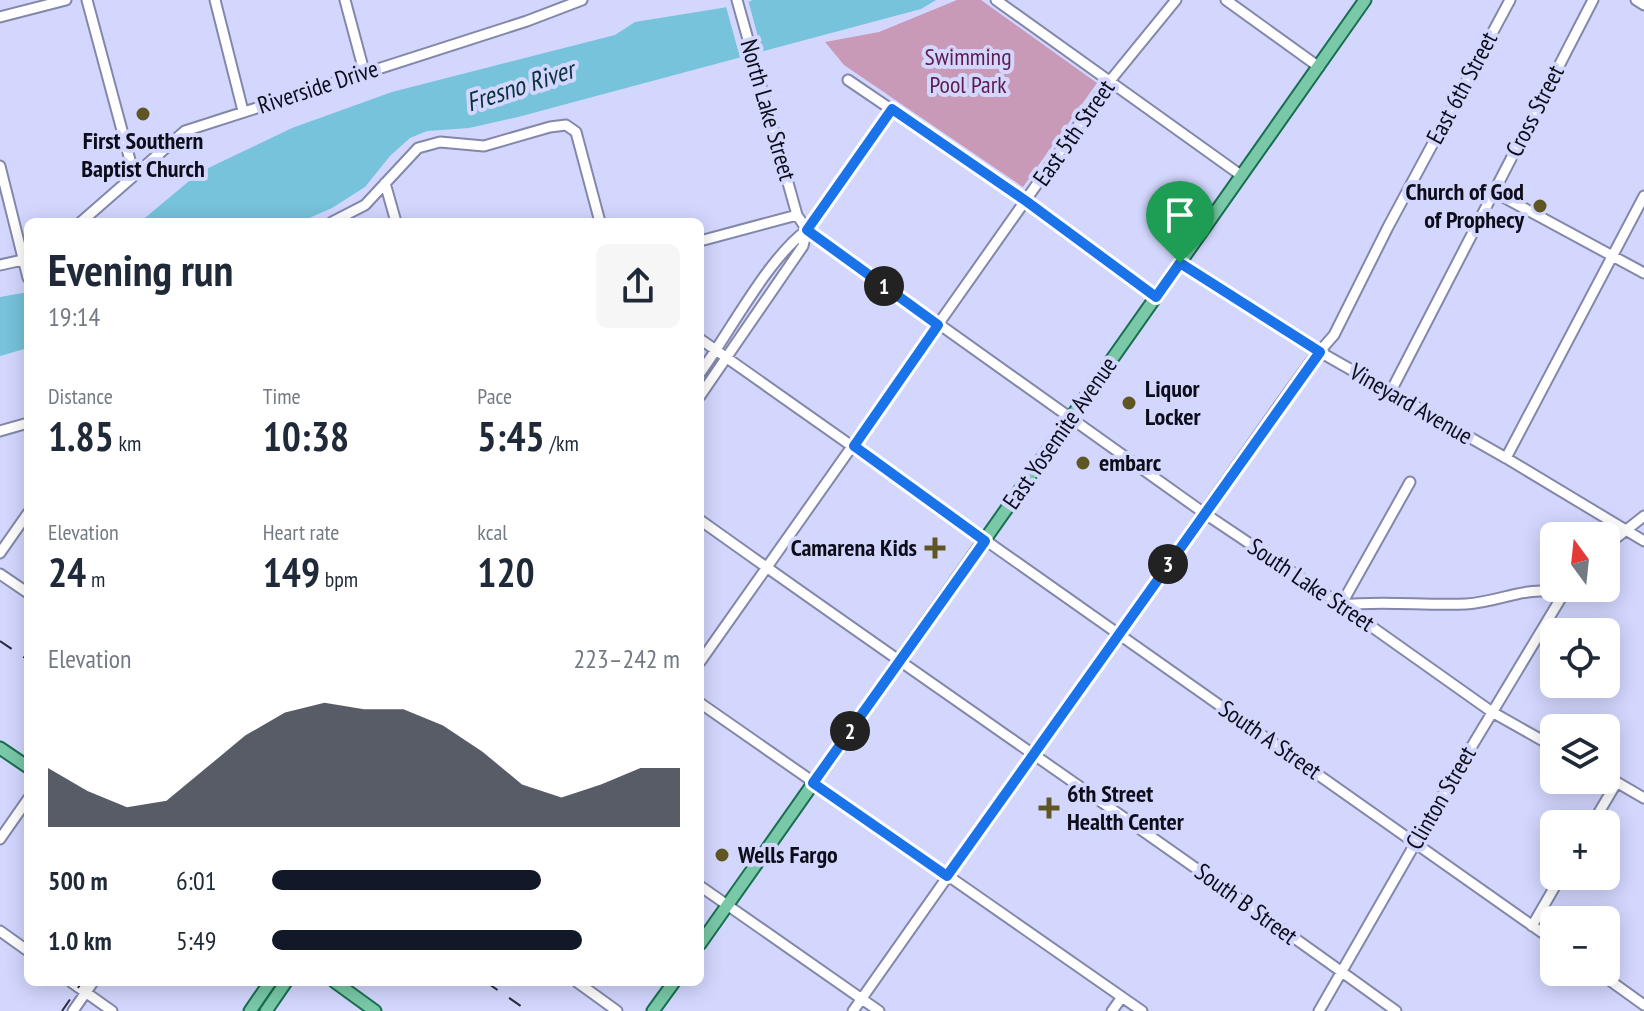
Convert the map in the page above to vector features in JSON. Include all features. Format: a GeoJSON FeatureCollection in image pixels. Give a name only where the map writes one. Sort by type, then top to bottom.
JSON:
{"type":"FeatureCollection","features":[{"type":"Feature","properties":{"kind":"main road","name":"East Yosemite Avenue"},"geometry":{"type":"LineString","coordinates":[[704,938],[1365,0]]}},
{"type":"Feature","properties":{"kind":"main road"},"geometry":{"type":"LineString","coordinates":[[0,748],[24,764]]}},
{"type":"Feature","properties":{"kind":"main road"},"geometry":{"type":"LineString","coordinates":[[250,1011],[267,986]]}},
{"type":"Feature","properties":{"kind":"main road"},"geometry":{"type":"LineString","coordinates":[[266,1011],[283,986]]}},
{"type":"Feature","properties":{"kind":"main road"},"geometry":{"type":"LineString","coordinates":[[341,986],[375,1011]]}},
{"type":"Feature","properties":{"kind":"main road"},"geometry":{"type":"LineString","coordinates":[[653,1011],[671,986]]}},
{"type":"Feature","properties":{"kind":"street"},"geometry":{"type":"LineString","coordinates":[[0,17],[66,0]]}},
{"type":"Feature","properties":{"kind":"street"},"geometry":{"type":"LineString","coordinates":[[87,0],[134,175]]}},
{"type":"Feature","properties":{"kind":"street"},"geometry":{"type":"LineString","coordinates":[[215,0],[243,111]]}},
{"type":"Feature","properties":{"kind":"street"},"geometry":{"type":"LineString","coordinates":[[345,0],[364,71]]}},
{"type":"Feature","properties":{"kind":"street","name":"Riverside Drive"},"geometry":{"type":"LineString","coordinates":[[86,218],[185,131],[527,21],[582,0]]}},
{"type":"Feature","properties":{"kind":"street","name":"North Lake Street"},"geometry":{"type":"LineString","coordinates":[[737,0],[797,215],[807,230],[1070,419]]}},
{"type":"Feature","properties":{"kind":"street"},"geometry":{"type":"LineString","coordinates":[[996,0],[1242,176]]}},
{"type":"Feature","properties":{"kind":"street","name":"East 5th Street"},"geometry":{"type":"LineString","coordinates":[[704,656],[1109,82],[1176,0]]}},
{"type":"Feature","properties":{"kind":"street"},"geometry":{"type":"LineString","coordinates":[[1226,0],[1319,67]]}},
{"type":"Feature","properties":{"kind":"street","name":"East 6th Street"},"geometry":{"type":"LineString","coordinates":[[853,1011],[1204,513],[1334,335],[1388,227],[1510,0]]}},
{"type":"Feature","properties":{"kind":"street","name":"Cross Street"},"geometry":{"type":"LineString","coordinates":[[1390,393],[1593,0]]}},
{"type":"Feature","properties":{"kind":"street"},"geometry":{"type":"LineString","coordinates":[[1636,0],[1644,5]]}},
{"type":"Feature","properties":{"kind":"street"},"geometry":{"type":"LineString","coordinates":[[848,80],[1026,201],[1156,297]]}},
{"type":"Feature","properties":{"kind":"street"},"geometry":{"type":"LineString","coordinates":[[704,390],[803,246],[807,230],[892,109]]}},
{"type":"Feature","properties":{"kind":"street"},"geometry":{"type":"LineString","coordinates":[[340,218],[365,205],[407,157],[428,144],[440,142],[484,146],[566,125],[576,132],[599,218]]}},
{"type":"Feature","properties":{"kind":"street"},"geometry":{"type":"LineString","coordinates":[[0,166],[24,253]]}},
{"type":"Feature","properties":{"kind":"street"},"geometry":{"type":"LineString","coordinates":[[385,183],[395,218]]}},
{"type":"Feature","properties":{"kind":"street"},"geometry":{"type":"LineString","coordinates":[[1494,192],[1644,273]]}},
{"type":"Feature","properties":{"kind":"street"},"geometry":{"type":"LineString","coordinates":[[1506,458],[1644,196]]}},
{"type":"Feature","properties":{"kind":"street"},"geometry":{"type":"LineString","coordinates":[[704,240],[797,215]]}},
{"type":"Feature","properties":{"kind":"street"},"geometry":{"type":"LineString","coordinates":[[704,368],[792,240],[807,230]]}},
{"type":"Feature","properties":{"kind":"street"},"geometry":{"type":"LineString","coordinates":[[0,265],[24,260]]}},
{"type":"Feature","properties":{"kind":"street","name":"Vineyard Avenue"},"geometry":{"type":"LineString","coordinates":[[1180,263],[1320,352],[1644,541]]}},
{"type":"Feature","properties":{"kind":"street","name":"South A Street"},"geometry":{"type":"LineString","coordinates":[[704,342],[1540,931]]}},
{"type":"Feature","properties":{"kind":"street","name":"South Lake Street"},"geometry":{"type":"LineString","coordinates":[[1070,419],[1492,712],[1540,739]]}},
{"type":"Feature","properties":{"kind":"street"},"geometry":{"type":"LineString","coordinates":[[0,431],[24,424]]}},
{"type":"Feature","properties":{"kind":"street"},"geometry":{"type":"LineString","coordinates":[[1341,605],[1410,482]]}},
{"type":"Feature","properties":{"kind":"street"},"geometry":{"type":"LineString","coordinates":[[1620,535],[1644,516]]}},
{"type":"Feature","properties":{"kind":"street"},"geometry":{"type":"LineString","coordinates":[[0,553],[24,519]]}},
{"type":"Feature","properties":{"kind":"street","name":"South B Street"},"geometry":{"type":"LineString","coordinates":[[704,523],[1033,756],[1105,802],[1396,1011]]}},
{"type":"Feature","properties":{"kind":"street"},"geometry":{"type":"LineString","coordinates":[[0,574],[24,590]]}},
{"type":"Feature","properties":{"kind":"street"},"geometry":{"type":"LineString","coordinates":[[1341,605],[1372,601],[1479,603],[1540,589]]}},
{"type":"Feature","properties":{"kind":"street","name":"Clinton Street"},"geometry":{"type":"LineString","coordinates":[[1319,1011],[1558,602]]}},
{"type":"Feature","properties":{"kind":"street"},"geometry":{"type":"LineString","coordinates":[[704,706],[1142,1011]]}},
{"type":"Feature","properties":{"kind":"street"},"geometry":{"type":"LineString","coordinates":[[1620,784],[1641,796],[1644,784]]}},
{"type":"Feature","properties":{"kind":"street"},"geometry":{"type":"LineString","coordinates":[[0,839],[24,805]]}},
{"type":"Feature","properties":{"kind":"street"},"geometry":{"type":"LineString","coordinates":[[704,889],[879,1011]]}},
{"type":"Feature","properties":{"kind":"street"},"geometry":{"type":"LineString","coordinates":[[1532,926],[1553,890]]}},
{"type":"Feature","properties":{"kind":"street"},"geometry":{"type":"LineString","coordinates":[[0,931],[24,948]]}},
{"type":"Feature","properties":{"kind":"street"},"geometry":{"type":"LineString","coordinates":[[76,986],[112,1011]]}},
{"type":"Feature","properties":{"kind":"street"},"geometry":{"type":"LineString","coordinates":[[73,1011],[90,986]]}},
{"type":"Feature","properties":{"kind":"street"},"geometry":{"type":"LineString","coordinates":[[583,986],[617,1011]]}},
{"type":"Feature","properties":{"kind":"street"},"geometry":{"type":"LineString","coordinates":[[1618,986],[1644,1005]]}},
{"type":"Feature","properties":{"kind":"street"},"geometry":{"type":"LineString","coordinates":[[1112,1011],[1122,997]]}},
{"type":"Feature","properties":{"kind":"green space","name":"Swimming Pool Park"},"geometry":{"type":"Polygon","coordinates":[[[957,0],[981,0],[1097,83],[1023,187],[844,65],[825,42],[879,32],[957,0]]]}},
{"type":"Feature","properties":{"kind":"water","name":"Fresno River"},"geometry":{"type":"Polygon","coordinates":[[[753,0],[936,0],[921,9],[518,117],[469,128],[427,131],[410,138],[390,156],[365,187],[309,218],[145,218],[200,172],[292,128],[392,92],[615,35],[635,22],[740,5],[753,0]]]}},
{"type":"Feature","properties":{"kind":"water"},"geometry":{"type":"Polygon","coordinates":[[[24,293],[24,349],[0,356],[0,297],[24,293]]]}},
{"type":"Feature","properties":{"kind":"pier"},"geometry":{"type":"Polygon","coordinates":[[[748,0],[763,55],[741,61],[725,3],[748,0]]]}},
{"type":"Feature","properties":{"kind":"railway"},"geometry":{"type":"LineString","coordinates":[[0,641],[24,657]]}},
{"type":"Feature","properties":{"kind":"railway"},"geometry":{"type":"LineString","coordinates":[[62,1011],[79,986]]}},
{"type":"Feature","properties":{"kind":"railway"},"geometry":{"type":"LineString","coordinates":[[492,986],[528,1011]]}},
{"type":"Feature","properties":{"kind":"place","name":"First Southern Baptist Church"},"geometry":{"type":"Point","coordinates":[143,114]}},
{"type":"Feature","properties":{"kind":"place","name":"Church of God of Prophecy"},"geometry":{"type":"Point","coordinates":[1540,206]}},
{"type":"Feature","properties":{"kind":"place","name":"Liquor Locker"},"geometry":{"type":"Point","coordinates":[1129,403]}},
{"type":"Feature","properties":{"kind":"place","name":"embarc"},"geometry":{"type":"Point","coordinates":[1083,463]}},
{"type":"Feature","properties":{"kind":"place","name":"Camarena Kids"},"geometry":{"type":"Point","coordinates":[935,548]}},
{"type":"Feature","properties":{"kind":"place","name":"6th Street Health Center"},"geometry":{"type":"Point","coordinates":[1049,808]}},
{"type":"Feature","properties":{"kind":"place","name":"Wells Fargo"},"geometry":{"type":"Point","coordinates":[722,855]}},
{"type":"Feature","properties":{"kind":"route"},"geometry":{"type":"LineString","coordinates":[[892,109],[1026,201],[1156,297],[1180,263],[1320,352],[947,876],[813,783],[985,541],[854,446],[938,325],[807,230],[892,109]]}}]}
